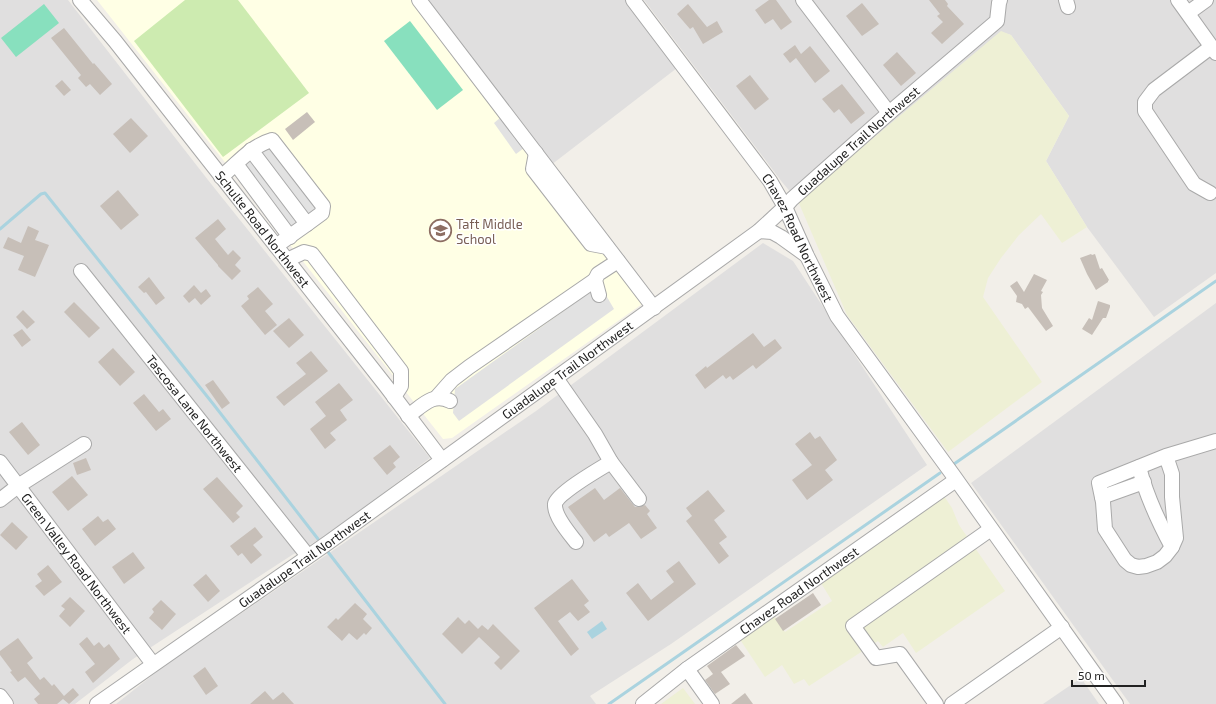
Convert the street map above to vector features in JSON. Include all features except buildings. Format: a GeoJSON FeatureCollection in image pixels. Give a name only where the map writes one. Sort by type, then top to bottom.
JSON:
{"type":"FeatureCollection","features":[{"type":"Feature","properties":{"kind":"street","name":"Schulte Road Northwest"},"geometry":{"type":"LineString","coordinates":[[80,0],[115,41],[394,396],[442,460]]}},
{"type":"Feature","properties":{"kind":"street"},"geometry":{"type":"LineString","coordinates":[[419,0],[654,308]]}},
{"type":"Feature","properties":{"kind":"street","name":"Chavez Road Northwest"},"geometry":{"type":"LineString","coordinates":[[633,0],[770,181],[785,207],[807,256],[837,316],[1116,704]]}},
{"type":"Feature","properties":{"kind":"street"},"geometry":{"type":"LineString","coordinates":[[803,0],[889,113]]}},
{"type":"Feature","properties":{"kind":"street"},"geometry":{"type":"LineString","coordinates":[[1178,0],[1214,50],[1154,90],[1145,102],[1145,111],[1194,184],[1210,193]]}},
{"type":"Feature","properties":{"kind":"street"},"geometry":{"type":"LineString","coordinates":[[1188,14],[1206,0]]}},
{"type":"Feature","properties":{"kind":"street","name":"Guadalupe Trail Northwest"},"geometry":{"type":"LineString","coordinates":[[97,704],[308,556],[759,232],[785,207],[792,198],[997,21],[998,1]]}},
{"type":"Feature","properties":{"kind":"street"},"geometry":{"type":"LineString","coordinates":[[221,177],[251,150],[262,143],[272,140],[323,206],[322,212],[276,246]]}},
{"type":"Feature","properties":{"kind":"street"},"geometry":{"type":"LineString","coordinates":[[251,150],[307,224]]}},
{"type":"Feature","properties":{"kind":"street"},"geometry":{"type":"LineString","coordinates":[[236,164],[290,237]]}},
{"type":"Feature","properties":{"kind":"street"},"geometry":{"type":"LineString","coordinates":[[759,232],[772,232],[781,236],[807,256]]}},
{"type":"Feature","properties":{"kind":"street"},"geometry":{"type":"LineString","coordinates":[[287,260],[304,252],[312,254],[401,371],[402,386],[394,396]]}},
{"type":"Feature","properties":{"kind":"street"},"geometry":{"type":"LineString","coordinates":[[408,416],[428,402],[444,399],[452,380],[595,280],[598,274],[618,261]]}},
{"type":"Feature","properties":{"kind":"street","name":"Tascosa Lane Northwest"},"geometry":{"type":"LineString","coordinates":[[81,271],[308,556]]}},
{"type":"Feature","properties":{"kind":"street"},"geometry":{"type":"LineString","coordinates":[[595,280],[599,295]]}},
{"type":"Feature","properties":{"kind":"street"},"geometry":{"type":"LineString","coordinates":[[556,378],[595,434],[611,462],[639,499]]}},
{"type":"Feature","properties":{"kind":"street"},"geometry":{"type":"LineString","coordinates":[[1166,456],[1172,474],[1172,497],[1176,538],[1172,547],[1165,556],[1157,562],[1138,567],[1131,565],[1125,560],[1105,529],[1099,483],[1166,456],[1216,441]]}},
{"type":"Feature","properties":{"kind":"street"},"geometry":{"type":"LineString","coordinates":[[0,500],[18,486],[84,444]]}},
{"type":"Feature","properties":{"kind":"street","name":"Green Valley Road Northwest"},"geometry":{"type":"LineString","coordinates":[[0,462],[153,664]]}},
{"type":"Feature","properties":{"kind":"street"},"geometry":{"type":"LineString","coordinates":[[576,542],[560,522],[555,505],[556,499],[580,481],[611,462]]}},
{"type":"Feature","properties":{"kind":"street"},"geometry":{"type":"LineString","coordinates":[[1139,467],[1160,524],[1172,547]]}},
{"type":"Feature","properties":{"kind":"street","name":"Chavez Road Northwest"},"geometry":{"type":"LineString","coordinates":[[643,704],[687,669],[956,480]]}},
{"type":"Feature","properties":{"kind":"street"},"geometry":{"type":"LineString","coordinates":[[1102,497],[1144,482]]}},
{"type":"Feature","properties":{"kind":"street"},"geometry":{"type":"LineString","coordinates":[[936,704],[900,654],[876,658],[853,626],[991,529]]}},
{"type":"Feature","properties":{"kind":"street"},"geometry":{"type":"LineString","coordinates":[[952,704],[1062,627]]}},
{"type":"Feature","properties":{"kind":"street"},"geometry":{"type":"LineString","coordinates":[[687,669],[712,704]]}},
{"type":"Feature","properties":{"kind":"street"},"geometry":{"type":"LineString","coordinates":[[0,696],[6,704]]}},
{"type":"Feature","properties":{"kind":"shaded area"},"geometry":{"type":"Polygon","coordinates":[[[0,0],[68,0],[208,180],[430,458],[327,535],[292,555],[133,659],[75,704],[0,704],[0,0]]]}},
{"type":"Feature","properties":{"kind":"shaded area","name":"Taft Middle School"},"geometry":{"type":"Polygon","coordinates":[[[97,0],[428,0],[652,297],[452,438],[443,439],[97,0]]]}},
{"type":"Feature","properties":{"kind":"shaded area"},"geometry":{"type":"Polygon","coordinates":[[[428,0],[625,0],[677,68],[551,165],[428,0]]]}},
{"type":"Feature","properties":{"kind":"shaded area"},"geometry":{"type":"Polygon","coordinates":[[[644,0],[1216,0],[1216,273],[1154,317],[1087,227],[1046,161],[1069,116],[1011,35],[1001,32],[798,201],[644,0]]]}},
{"type":"Feature","properties":{"kind":"shaded area"},"geometry":{"type":"Polygon","coordinates":[[[1001,31],[1011,35],[1069,116],[1046,161],[1087,227],[1062,243],[1041,214],[1019,235],[988,278],[983,297],[1042,382],[948,452],[847,315],[798,201],[1001,31]]]}},
{"type":"Feature","properties":{"kind":"shaded area"},"geometry":{"type":"Polygon","coordinates":[[[501,117],[524,148],[516,154],[494,123],[501,117]]]}},
{"type":"Feature","properties":{"kind":"shaded area"},"geometry":{"type":"Polygon","coordinates":[[[267,145],[318,211],[289,233],[239,166],[267,145]]]}},
{"type":"Feature","properties":{"kind":"shaded area"},"geometry":{"type":"Polygon","coordinates":[[[763,243],[793,261],[927,465],[671,644],[590,696],[596,704],[116,704],[159,670],[536,411],[763,243]]]}},
{"type":"Feature","properties":{"kind":"shaded area"},"geometry":{"type":"Polygon","coordinates":[[[600,285],[614,309],[459,421],[453,413],[455,389],[600,285]]]}},
{"type":"Feature","properties":{"kind":"shaded area"},"geometry":{"type":"Polygon","coordinates":[[[1216,303],[1216,704],[1130,704],[971,483],[1216,303]]]}},
{"type":"Feature","properties":{"kind":"shaded area"},"geometry":{"type":"Polygon","coordinates":[[[942,493],[952,508],[959,525],[1005,591],[916,653],[903,633],[883,647],[878,641],[809,686],[804,679],[794,684],[782,665],[765,677],[739,638],[773,614],[785,632],[832,601],[821,583],[942,493]]]}},
{"type":"Feature","properties":{"kind":"shaded area"},"geometry":{"type":"Polygon","coordinates":[[[1081,678],[1099,704],[1043,704],[1081,678]]]}},
{"type":"Feature","properties":{"kind":"shaded area"},"geometry":{"type":"Polygon","coordinates":[[[683,688],[695,704],[661,704],[683,688]]]}},
{"type":"Feature","properties":{"kind":"green space"},"geometry":{"type":"Polygon","coordinates":[[[185,0],[238,0],[309,93],[223,157],[134,41],[185,0]]]}},
{"type":"Feature","properties":{"kind":"green space"},"geometry":{"type":"Polygon","coordinates":[[[44,4],[59,23],[16,57],[1,38],[44,4]]]}},
{"type":"Feature","properties":{"kind":"green space"},"geometry":{"type":"Polygon","coordinates":[[[410,21],[463,90],[437,110],[384,41],[410,21]]]}},
{"type":"Feature","properties":{"kind":"water"},"geometry":{"type":"Polygon","coordinates":[[[602,621],[607,629],[592,639],[587,632],[602,621]]]}},
{"type":"Feature","properties":{"kind":"waterway"},"geometry":{"type":"LineString","coordinates":[[0,229],[41,194],[45,193],[214,405],[318,539]]}},
{"type":"Feature","properties":{"kind":"waterway"},"geometry":{"type":"LineString","coordinates":[[954,464],[1216,281]]}},
{"type":"Feature","properties":{"kind":"waterway"},"geometry":{"type":"LineString","coordinates":[[609,704],[940,473]]}},
{"type":"Feature","properties":{"kind":"waterway"},"geometry":{"type":"LineString","coordinates":[[328,552],[445,704]]}},
{"type":"Feature","properties":{"kind":"place","name":"Taft Middle School"},"geometry":{"type":"Point","coordinates":[440,231]}}]}
